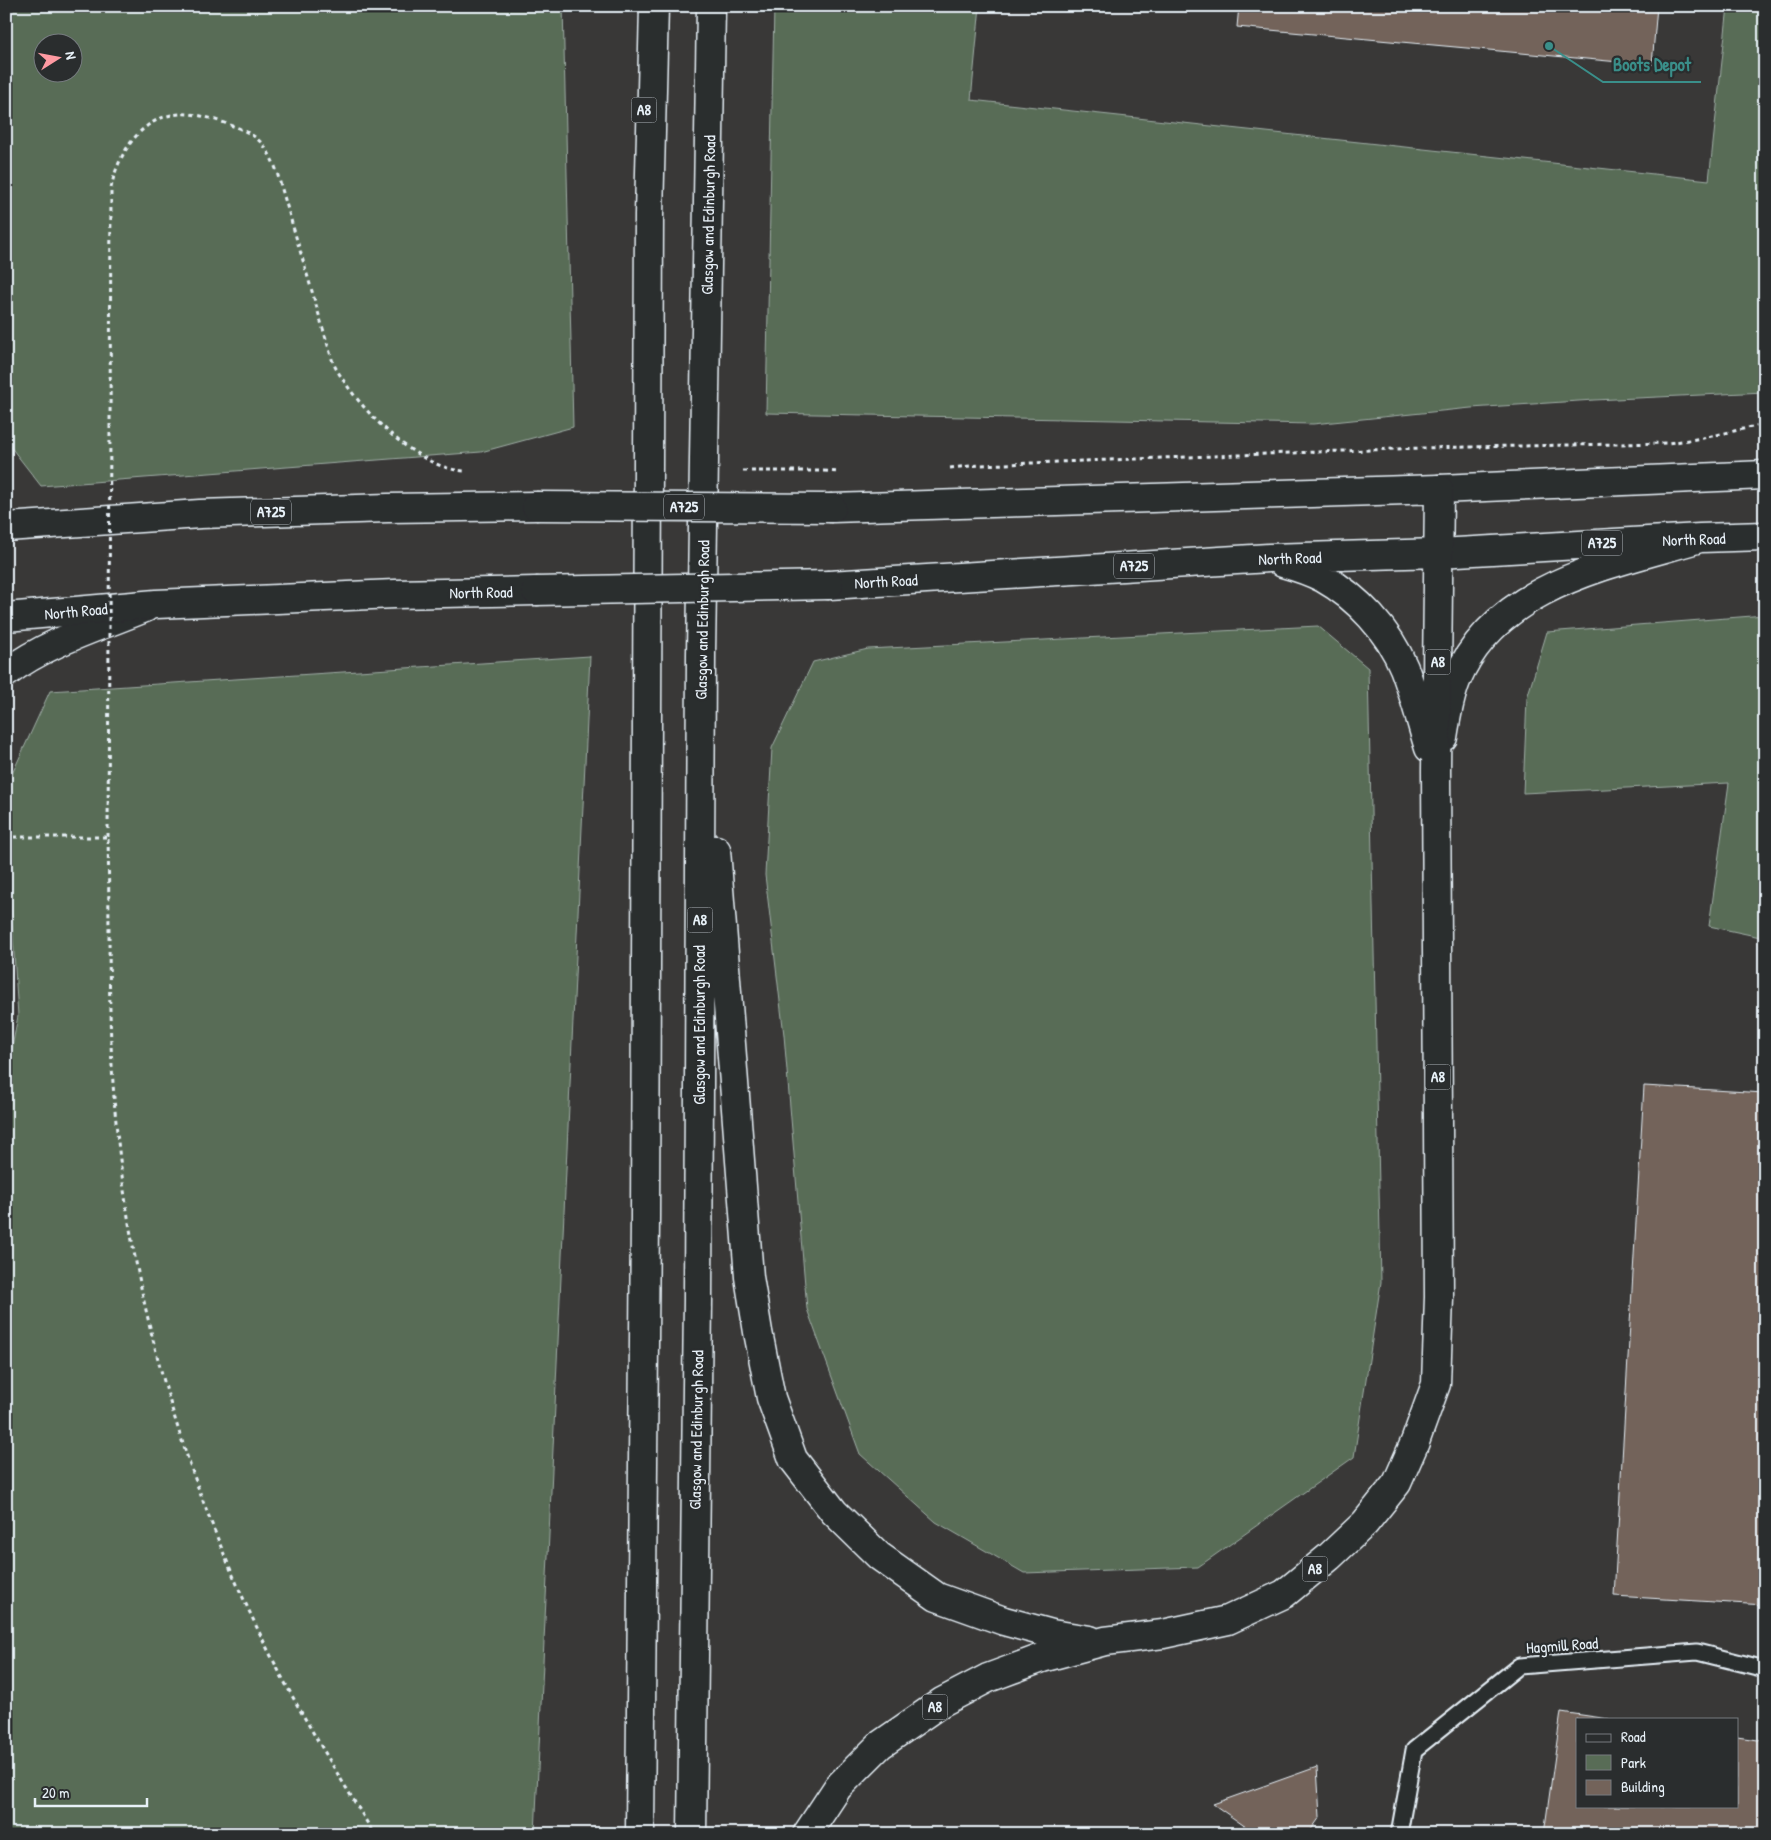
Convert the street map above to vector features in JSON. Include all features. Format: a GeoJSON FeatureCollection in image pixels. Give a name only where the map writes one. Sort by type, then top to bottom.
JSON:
{"type":"FeatureCollection","features":[{"type":"Feature","properties":{"kind":"main road","name":"A8"},"geometry":{"type":"LineString","coordinates":[[639,6],[649,215]]}},
{"type":"Feature","properties":{"kind":"main road","name":"A8"},"geometry":{"type":"LineString","coordinates":[[640,1834],[645,1217],[649,215],[654,6]]}},
{"type":"Feature","properties":{"kind":"main road","name":"Glasgow and Edinburgh Road"},"geometry":{"type":"LineString","coordinates":[[692,1834],[698,1299],[701,654],[711,6]]}},
{"type":"Feature","properties":{"kind":"main road","name":"A725"},"geometry":{"type":"LineString","coordinates":[[6,527],[200,514],[388,508],[536,506],[832,508],[1439,489],[1765,475]]}},
{"type":"Feature","properties":{"kind":"main road","name":"A8"},"geometry":{"type":"LineString","coordinates":[[807,1834],[838,1788],[880,1745],[942,1702],[988,1678],[1042,1658],[1105,1642],[1163,1634],[1228,1620],[1284,1594],[1366,1523],[1396,1483],[1415,1442],[1436,1384],[1439,1296],[1436,771],[1439,489]]}},
{"type":"Feature","properties":{"kind":"main road","name":"North Road"},"geometry":{"type":"LineString","coordinates":[[6,617],[156,604],[395,594],[829,585],[1269,558],[1439,553],[1765,536]]}},
{"type":"Feature","properties":{"kind":"main road","name":"A725"},"geometry":{"type":"LineString","coordinates":[[1436,771],[1447,712],[1456,681],[1485,634],[1502,617],[1538,594],[1575,575],[1700,538]]}},
{"type":"Feature","properties":{"kind":"main road"},"geometry":{"type":"LineString","coordinates":[[1269,558],[1322,577],[1343,590],[1377,625],[1391,643],[1403,667],[1436,771]]}},
{"type":"Feature","properties":{"kind":"main road"},"geometry":{"type":"LineString","coordinates":[[6,673],[44,648],[156,604]]}},
{"type":"Feature","properties":{"kind":"main road","name":"A8"},"geometry":{"type":"LineString","coordinates":[[701,654],[750,1277],[758,1332],[771,1398],[792,1459],[834,1512],[879,1556],[937,1597],[1004,1621],[1052,1634],[1105,1642]]}},
{"type":"Feature","properties":{"kind":"lane","name":"Hagmill Road"},"geometry":{"type":"LineString","coordinates":[[1399,1834],[1414,1750],[1519,1666],[1697,1652],[1765,1669]]}},
{"type":"Feature","properties":{"kind":"path"},"geometry":{"type":"LineString","coordinates":[[374,1834],[304,1718],[266,1647],[235,1580],[194,1477],[159,1368],[143,1298],[128,1218],[117,1132],[110,1034],[108,837],[111,188],[114,174],[126,147],[146,127],[167,115],[190,114],[219,121],[242,129],[261,141],[269,152],[276,169],[328,349],[336,369],[359,402],[398,438],[432,463],[446,468],[472,471]]}},
{"type":"Feature","properties":{"kind":"path"},"geometry":{"type":"LineString","coordinates":[[942,469],[980,465],[1421,448],[1668,443],[1703,438],[1765,424]]}},
{"type":"Feature","properties":{"kind":"path"},"geometry":{"type":"LineString","coordinates":[[824,471],[844,472]]}},
{"type":"Feature","properties":{"kind":"path"},"geometry":{"type":"LineString","coordinates":[[6,837],[108,837]]}},
{"type":"Feature","properties":{"kind":"green space"},"geometry":{"type":"Polygon","coordinates":[[[6,6],[563,6],[573,427],[481,452],[41,486],[6,441],[6,6]]]}},
{"type":"Feature","properties":{"kind":"green space"},"geometry":{"type":"Polygon","coordinates":[[[774,6],[980,6],[971,100],[1709,180],[1728,6],[1765,6],[1765,392],[1471,408],[1313,424],[766,413],[774,6]]]}},
{"type":"Feature","properties":{"kind":"green space"},"geometry":{"type":"Polygon","coordinates":[[[1765,615],[1765,938],[1709,926],[1729,783],[1523,793],[1527,698],[1547,632],[1765,615]]]}},
{"type":"Feature","properties":{"kind":"green space"},"geometry":{"type":"Polygon","coordinates":[[[1318,626],[1368,668],[1381,1282],[1354,1457],[1198,1567],[1024,1573],[936,1522],[860,1454],[807,1309],[784,1035],[765,875],[772,748],[813,662],[868,649],[1318,626]]]}},
{"type":"Feature","properties":{"kind":"green space"},"geometry":{"type":"Polygon","coordinates":[[[590,656],[535,1834],[6,1834],[6,1079],[18,1016],[6,826],[6,787],[50,691],[590,656]]]}},
{"type":"Feature","properties":{"kind":"building"},"geometry":{"type":"Polygon","coordinates":[[[1239,6],[1657,6],[1652,65],[1237,27],[1239,6]]]}},
{"type":"Feature","properties":{"kind":"building"},"geometry":{"type":"Polygon","coordinates":[[[1644,1086],[1765,1093],[1765,1605],[1614,1596],[1644,1086]]]}},
{"type":"Feature","properties":{"kind":"building"},"geometry":{"type":"Polygon","coordinates":[[[1561,1712],[1602,1718],[1576,1718],[1576,1808],[1738,1808],[1738,1737],[1765,1741],[1765,1834],[1544,1834],[1561,1712]]]}},
{"type":"Feature","properties":{"kind":"building"},"geometry":{"type":"Polygon","coordinates":[[[1317,1767],[1320,1817],[1308,1834],[1256,1834],[1213,1804],[1317,1767]]]}},
{"type":"Feature","properties":{"kind":"place","name":"Boots Depot"},"geometry":{"type":"Point","coordinates":[1549,46]}}]}
